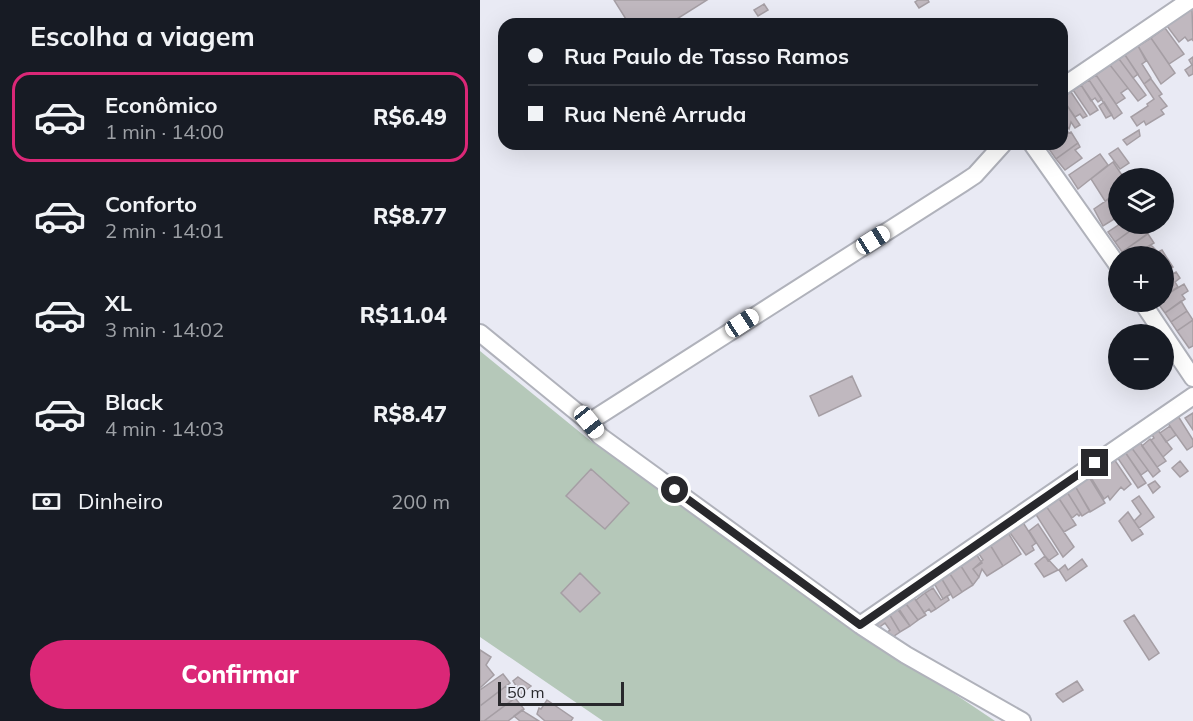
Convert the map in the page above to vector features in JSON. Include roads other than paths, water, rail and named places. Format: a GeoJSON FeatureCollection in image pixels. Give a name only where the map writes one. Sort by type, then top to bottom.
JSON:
{"type":"FeatureCollection","features":[{"type":"Feature","properties":{"kind":"street"},"geometry":{"type":"LineString","coordinates":[[1068,83],[1190,0]]}},
{"type":"Feature","properties":{"kind":"street"},"geometry":{"type":"LineString","coordinates":[[589,422],[963,183],[975,175],[998,150]]}},
{"type":"Feature","properties":{"kind":"street"},"geometry":{"type":"LineString","coordinates":[[1036,150],[1108,251]]}},
{"type":"Feature","properties":{"kind":"street"},"geometry":{"type":"LineString","coordinates":[[1149,312],[1193,378]]}},
{"type":"Feature","properties":{"kind":"street"},"geometry":{"type":"LineString","coordinates":[[480,333],[589,422],[600,436],[860,625],[906,655],[1022,721]]}},
{"type":"Feature","properties":{"kind":"street"},"geometry":{"type":"LineString","coordinates":[[860,625],[1193,396]]}}]}
